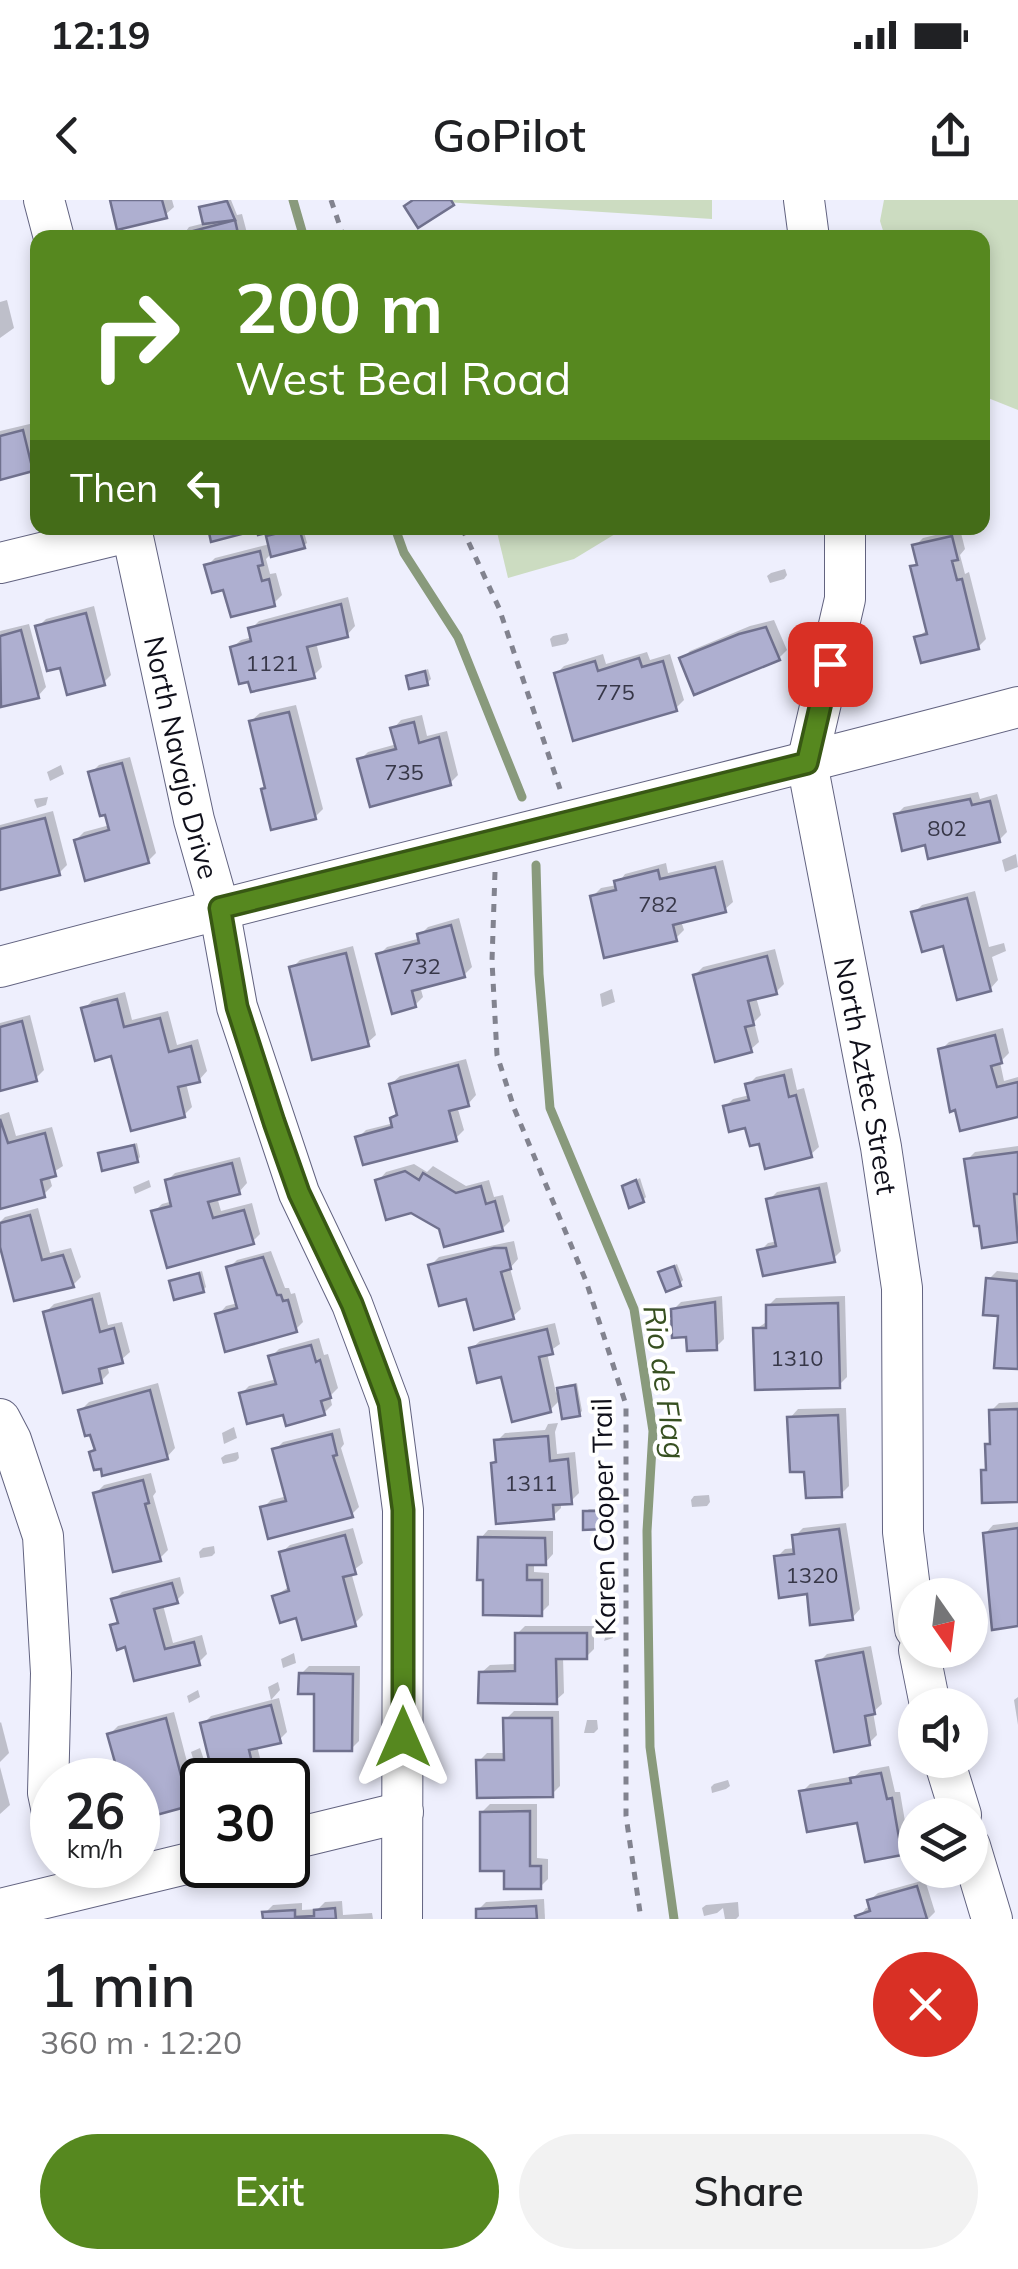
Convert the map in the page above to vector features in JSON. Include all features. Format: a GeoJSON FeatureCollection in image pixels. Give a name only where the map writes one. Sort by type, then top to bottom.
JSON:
{"type":"FeatureCollection","features":[{"type":"Feature","properties":{"kind":"street"},"geometry":{"type":"LineString","coordinates":[[44,200],[52,230]]}},
{"type":"Feature","properties":{"kind":"street"},"geometry":{"type":"LineString","coordinates":[[804,200],[808,230]]}},
{"type":"Feature","properties":{"kind":"street"},"geometry":{"type":"LineString","coordinates":[[0,563],[109,535]]}},
{"type":"Feature","properties":{"kind":"street","name":"North Navajo Drive"},"geometry":{"type":"LineString","coordinates":[[133,535],[194,820],[220,908],[237,1007],[299,1193],[352,1304],[389,1403],[403,1510],[402,1919]]}},
{"type":"Feature","properties":{"kind":"street","name":"North Aztec Street"},"geometry":{"type":"LineString","coordinates":[[845,535],[845,599],[807,763],[882,1146],[902,1288],[904,1532],[909,1578]]}},
{"type":"Feature","properties":{"kind":"street"},"geometry":{"type":"LineString","coordinates":[[0,967],[1018,707]]}},
{"type":"Feature","properties":{"kind":"street"},"geometry":{"type":"LineString","coordinates":[[0,1418],[43,1536],[50,1674],[49,1758]]}},
{"type":"Feature","properties":{"kind":"street"},"geometry":{"type":"LineString","coordinates":[[310,1835],[402,1812]]}},
{"type":"Feature","properties":{"kind":"street"},"geometry":{"type":"LineString","coordinates":[[0,1909],[47,1888]]}},
{"type":"Feature","properties":{"kind":"street"},"geometry":{"type":"LineString","coordinates":[[983,1888],[992,1919]]}},
{"type":"Feature","properties":{"kind":"path"},"geometry":{"type":"LineString","coordinates":[[330,200],[341,230]]}},
{"type":"Feature","properties":{"kind":"path"},"geometry":{"type":"LineString","coordinates":[[465,535],[505,623],[562,794]]}},
{"type":"Feature","properties":{"kind":"path","name":"Karen Cooper Trail"},"geometry":{"type":"LineString","coordinates":[[512,866],[494,871],[492,961],[497,1055],[514,1108],[586,1281],[626,1405],[626,1816],[641,1919]]}},
{"type":"Feature","properties":{"kind":"green space"},"geometry":{"type":"Polygon","coordinates":[[[712,200],[712,219],[445,202],[712,200]]]}},
{"type":"Feature","properties":{"kind":"green space"},"geometry":{"type":"Polygon","coordinates":[[[884,200],[1018,200],[1018,410],[990,399],[990,230],[883,230],[880,221],[884,200]]]}},
{"type":"Feature","properties":{"kind":"green space"},"geometry":{"type":"Polygon","coordinates":[[[498,535],[613,535],[574,559],[508,578],[498,535]]]}},
{"type":"Feature","properties":{"kind":"building"},"geometry":{"type":"Polygon","coordinates":[[[110,200],[162,200],[167,218],[117,230],[110,200]]]}},
{"type":"Feature","properties":{"kind":"building"},"geometry":{"type":"Polygon","coordinates":[[[413,200],[451,200],[454,205],[418,228],[404,206],[413,200]]]}},
{"type":"Feature","properties":{"kind":"building"},"geometry":{"type":"Polygon","coordinates":[[[227,201],[235,220],[203,224],[199,207],[227,201]]]}},
{"type":"Feature","properties":{"kind":"building"},"geometry":{"type":"Polygon","coordinates":[[[235,220],[237,230],[197,230],[235,220]]]}},
{"type":"Feature","properties":{"kind":"building"},"geometry":{"type":"Polygon","coordinates":[[[23,430],[30,472],[0,480],[0,436],[23,430]]]}},
{"type":"Feature","properties":{"kind":"building"},"geometry":{"type":"Polygon","coordinates":[[[210,535],[238,535],[211,542],[210,535]]]}},
{"type":"Feature","properties":{"kind":"building"},"geometry":{"type":"Polygon","coordinates":[[[301,535],[305,548],[271,557],[266,536],[301,535]]]}},
{"type":"Feature","properties":{"kind":"building"},"geometry":{"type":"Polygon","coordinates":[[[952,536],[958,560],[952,561],[957,580],[962,579],[979,649],[921,663],[914,637],[927,634],[910,566],[917,565],[912,545],[952,536]]]}},
{"type":"Feature","properties":{"kind":"building"},"geometry":{"type":"Polygon","coordinates":[[[260,551],[262,581],[269,579],[275,606],[231,617],[223,590],[212,593],[204,565],[260,551]]]}},
{"type":"Feature","properties":{"kind":"building"},"geometry":{"type":"Polygon","coordinates":[[[341,604],[348,637],[307,647],[315,678],[251,692],[248,682],[239,684],[230,647],[251,641],[248,628],[341,604]]]}},
{"type":"Feature","properties":{"kind":"building"},"geometry":{"type":"Polygon","coordinates":[[[86,613],[105,685],[67,695],[60,668],[47,671],[35,626],[86,613]]]}},
{"type":"Feature","properties":{"kind":"building"},"geometry":{"type":"Polygon","coordinates":[[[766,627],[780,660],[694,695],[679,658],[766,627]]]}},
{"type":"Feature","properties":{"kind":"building"},"geometry":{"type":"Polygon","coordinates":[[[21,630],[39,698],[1,707],[0,636],[21,630]]]}},
{"type":"Feature","properties":{"kind":"building"},"geometry":{"type":"Polygon","coordinates":[[[639,658],[642,667],[663,661],[677,711],[573,741],[554,673],[595,661],[598,671],[639,658]]]}},
{"type":"Feature","properties":{"kind":"building"},"geometry":{"type":"Polygon","coordinates":[[[425,671],[428,685],[409,689],[406,676],[425,671]]]}},
{"type":"Feature","properties":{"kind":"building"},"geometry":{"type":"Polygon","coordinates":[[[289,712],[316,819],[271,830],[249,721],[289,712]]]}},
{"type":"Feature","properties":{"kind":"building"},"geometry":{"type":"Polygon","coordinates":[[[414,722],[419,743],[439,737],[451,785],[370,807],[357,759],[396,749],[390,728],[414,722]]]}},
{"type":"Feature","properties":{"kind":"building"},"geometry":{"type":"Polygon","coordinates":[[[122,763],[149,863],[85,881],[74,840],[109,830],[105,815],[100,816],[88,772],[122,763]]]}},
{"type":"Feature","properties":{"kind":"building"},"geometry":{"type":"Polygon","coordinates":[[[970,799],[972,805],[990,801],[1000,842],[928,859],[925,845],[902,851],[894,814],[970,799]]]}},
{"type":"Feature","properties":{"kind":"building"},"geometry":{"type":"Polygon","coordinates":[[[45,818],[60,875],[0,890],[0,829],[45,818]]]}},
{"type":"Feature","properties":{"kind":"building"},"geometry":{"type":"Polygon","coordinates":[[[715,867],[726,912],[673,925],[677,941],[604,958],[590,896],[616,890],[614,881],[658,870],[660,879],[715,867]]]}},
{"type":"Feature","properties":{"kind":"building"},"geometry":{"type":"Polygon","coordinates":[[[967,898],[991,991],[957,1000],[943,946],[922,952],[911,912],[967,898]]]}},
{"type":"Feature","properties":{"kind":"building"},"geometry":{"type":"Polygon","coordinates":[[[451,925],[465,977],[412,991],[416,1007],[392,1014],[376,954],[419,943],[417,934],[451,925]]]}},
{"type":"Feature","properties":{"kind":"building"},"geometry":{"type":"Polygon","coordinates":[[[346,953],[369,1046],[312,1060],[289,967],[346,953]]]}},
{"type":"Feature","properties":{"kind":"building"},"geometry":{"type":"Polygon","coordinates":[[[767,956],[777,994],[748,1001],[754,1025],[745,1027],[752,1052],[715,1062],[693,975],[767,956]]]}},
{"type":"Feature","properties":{"kind":"building"},"geometry":{"type":"Polygon","coordinates":[[[117,999],[124,1027],[160,1018],[169,1052],[191,1046],[200,1082],[178,1087],[185,1117],[131,1131],[111,1056],[95,1061],[81,1008],[117,999]]]}},
{"type":"Feature","properties":{"kind":"building"},"geometry":{"type":"Polygon","coordinates":[[[22,1021],[37,1081],[0,1091],[0,1027],[22,1021]]]}},
{"type":"Feature","properties":{"kind":"building"},"geometry":{"type":"Polygon","coordinates":[[[995,1035],[1002,1063],[991,1066],[997,1087],[1018,1082],[1018,1117],[960,1131],[955,1110],[950,1112],[938,1049],[995,1035]]]}},
{"type":"Feature","properties":{"kind":"building"},"geometry":{"type":"Polygon","coordinates":[[[458,1065],[469,1106],[449,1111],[457,1141],[363,1165],[355,1137],[392,1127],[390,1118],[397,1115],[389,1084],[458,1065]]]}},
{"type":"Feature","properties":{"kind":"building"},"geometry":{"type":"Polygon","coordinates":[[[784,1075],[789,1097],[796,1095],[812,1157],[765,1169],[759,1144],[750,1146],[745,1128],[729,1132],[723,1106],[749,1100],[745,1084],[784,1075]]]}},
{"type":"Feature","properties":{"kind":"building"},"geometry":{"type":"Polygon","coordinates":[[[0,1119],[8,1143],[45,1133],[56,1176],[41,1180],[45,1197],[0,1209],[0,1119]]]}},
{"type":"Feature","properties":{"kind":"building"},"geometry":{"type":"Polygon","coordinates":[[[134,1145],[138,1162],[102,1171],[98,1153],[134,1145]]]}},
{"type":"Feature","properties":{"kind":"building"},"geometry":{"type":"Polygon","coordinates":[[[1018,1152],[1018,1194],[1014,1194],[1018,1242],[982,1248],[979,1226],[974,1226],[964,1159],[1018,1152]]]}},
{"type":"Feature","properties":{"kind":"building"},"geometry":{"type":"Polygon","coordinates":[[[232,1163],[240,1194],[208,1202],[213,1218],[244,1210],[254,1244],[167,1268],[151,1211],[171,1206],[165,1180],[232,1163]]]}},
{"type":"Feature","properties":{"kind":"building"},"geometry":{"type":"Polygon","coordinates":[[[405,1171],[419,1180],[423,1173],[456,1193],[481,1186],[486,1204],[495,1201],[503,1231],[444,1247],[439,1229],[411,1213],[386,1220],[375,1180],[405,1171]]]}},
{"type":"Feature","properties":{"kind":"building"},"geometry":{"type":"Polygon","coordinates":[[[636,1180],[644,1202],[629,1208],[622,1186],[636,1180]]]}},
{"type":"Feature","properties":{"kind":"building"},"geometry":{"type":"Polygon","coordinates":[[[819,1188],[835,1262],[763,1276],[757,1250],[776,1246],[766,1199],[819,1188]]]}},
{"type":"Feature","properties":{"kind":"building"},"geometry":{"type":"Polygon","coordinates":[[[30,1215],[42,1260],[63,1255],[74,1287],[14,1301],[0,1247],[0,1223],[30,1215]]]}},
{"type":"Feature","properties":{"kind":"building"},"geometry":{"type":"Polygon","coordinates":[[[506,1248],[511,1269],[501,1272],[514,1319],[474,1330],[466,1299],[439,1306],[428,1265],[506,1248]]]}},
{"type":"Feature","properties":{"kind":"building"},"geometry":{"type":"Polygon","coordinates":[[[263,1257],[277,1295],[288,1300],[297,1332],[225,1352],[215,1314],[237,1308],[226,1267],[263,1257]]]}},
{"type":"Feature","properties":{"kind":"building"},"geometry":{"type":"Polygon","coordinates":[[[674,1266],[681,1286],[666,1292],[658,1272],[674,1266]]]}},
{"type":"Feature","properties":{"kind":"building"},"geometry":{"type":"Polygon","coordinates":[[[199,1273],[204,1292],[174,1300],[169,1281],[199,1273]]]}},
{"type":"Feature","properties":{"kind":"building"},"geometry":{"type":"Polygon","coordinates":[[[986,1278],[1017,1281],[1018,1369],[994,1368],[998,1316],[983,1315],[986,1278]]]}},
{"type":"Feature","properties":{"kind":"building"},"geometry":{"type":"Polygon","coordinates":[[[92,1299],[100,1332],[114,1328],[123,1363],[99,1369],[102,1383],[63,1393],[43,1312],[92,1299]]]}},
{"type":"Feature","properties":{"kind":"building"},"geometry":{"type":"Polygon","coordinates":[[[715,1302],[717,1350],[687,1351],[686,1337],[672,1338],[671,1309],[715,1302]]]}},
{"type":"Feature","properties":{"kind":"building"},"geometry":{"type":"Polygon","coordinates":[[[838,1303],[840,1388],[755,1390],[753,1328],[766,1328],[766,1305],[838,1303]]]}},
{"type":"Feature","properties":{"kind":"building"},"geometry":{"type":"Polygon","coordinates":[[[547,1329],[553,1354],[539,1357],[551,1412],[512,1422],[501,1377],[477,1383],[469,1348],[547,1329]]]}},
{"type":"Feature","properties":{"kind":"building"},"geometry":{"type":"Polygon","coordinates":[[[311,1345],[316,1362],[320,1360],[331,1398],[321,1401],[325,1415],[286,1426],[283,1415],[247,1424],[239,1393],[276,1384],[268,1356],[311,1345]]]}},
{"type":"Feature","properties":{"kind":"building"},"geometry":{"type":"Polygon","coordinates":[[[575,1385],[580,1416],[562,1419],[557,1388],[575,1385]]]}},
{"type":"Feature","properties":{"kind":"building"},"geometry":{"type":"Polygon","coordinates":[[[150,1390],[168,1459],[102,1476],[101,1469],[94,1470],[89,1452],[95,1450],[90,1435],[85,1436],[78,1410],[150,1390]]]}},
{"type":"Feature","properties":{"kind":"building"},"geometry":{"type":"Polygon","coordinates":[[[1018,1409],[1018,1502],[982,1503],[981,1470],[986,1470],[985,1444],[990,1444],[989,1410],[1018,1409]]]}},
{"type":"Feature","properties":{"kind":"building"},"geometry":{"type":"Polygon","coordinates":[[[838,1415],[842,1497],[806,1498],[804,1472],[790,1472],[787,1417],[838,1415]]]}},
{"type":"Feature","properties":{"kind":"building"},"geometry":{"type":"Polygon","coordinates":[[[332,1434],[337,1455],[333,1456],[353,1517],[268,1539],[260,1507],[286,1501],[272,1449],[332,1434]]]}},
{"type":"Feature","properties":{"kind":"building"},"geometry":{"type":"Polygon","coordinates":[[[548,1436],[550,1461],[568,1459],[572,1504],[553,1505],[554,1519],[496,1524],[491,1463],[496,1462],[494,1440],[548,1436]]]}},
{"type":"Feature","properties":{"kind":"building"},"geometry":{"type":"Polygon","coordinates":[[[143,1480],[149,1503],[145,1504],[161,1561],[113,1572],[93,1493],[143,1480]]]}},
{"type":"Feature","properties":{"kind":"building"},"geometry":{"type":"Polygon","coordinates":[[[583,1511],[603,1511],[604,1529],[583,1530],[583,1511]]]}},
{"type":"Feature","properties":{"kind":"building"},"geometry":{"type":"Polygon","coordinates":[[[1018,1528],[1018,1626],[992,1630],[983,1533],[1018,1528]]]}},
{"type":"Feature","properties":{"kind":"building"},"geometry":{"type":"Polygon","coordinates":[[[839,1529],[853,1620],[810,1625],[807,1594],[779,1598],[774,1556],[794,1554],[792,1535],[839,1529]]]}},
{"type":"Feature","properties":{"kind":"building"},"geometry":{"type":"Polygon","coordinates":[[[345,1535],[356,1574],[343,1577],[356,1626],[302,1640],[296,1618],[280,1623],[272,1596],[289,1591],[279,1552],[345,1535]]]}},
{"type":"Feature","properties":{"kind":"building"},"geometry":{"type":"Polygon","coordinates":[[[478,1537],[545,1538],[546,1565],[527,1565],[527,1580],[542,1580],[542,1616],[483,1615],[483,1580],[477,1580],[478,1537]]]}},
{"type":"Feature","properties":{"kind":"building"},"geometry":{"type":"Polygon","coordinates":[[[172,1583],[178,1603],[154,1609],[165,1649],[194,1642],[200,1665],[134,1681],[125,1647],[117,1650],[110,1625],[118,1623],[111,1599],[172,1583]]]}},
{"type":"Feature","properties":{"kind":"building"},"geometry":{"type":"Polygon","coordinates":[[[515,1633],[587,1633],[587,1659],[556,1659],[557,1704],[478,1703],[479,1672],[515,1671],[515,1633]]]}},
{"type":"Feature","properties":{"kind":"building"},"geometry":{"type":"Polygon","coordinates":[[[863,1652],[875,1714],[865,1716],[870,1745],[834,1752],[816,1661],[863,1652]]]}},
{"type":"Feature","properties":{"kind":"building"},"geometry":{"type":"Polygon","coordinates":[[[299,1673],[353,1674],[352,1751],[314,1751],[314,1694],[298,1694],[299,1673]]]}},
{"type":"Feature","properties":{"kind":"building"},"geometry":{"type":"Polygon","coordinates":[[[271,1705],[281,1743],[249,1750],[251,1758],[209,1758],[200,1723],[271,1705]]]}},
{"type":"Feature","properties":{"kind":"building"},"geometry":{"type":"Polygon","coordinates":[[[166,1718],[180,1772],[180,1808],[160,1814],[160,1758],[114,1758],[107,1734],[166,1718]]]}},
{"type":"Feature","properties":{"kind":"building"},"geometry":{"type":"Polygon","coordinates":[[[503,1718],[552,1718],[553,1797],[477,1798],[476,1760],[504,1760],[503,1718]]]}},
{"type":"Feature","properties":{"kind":"building"},"geometry":{"type":"Polygon","coordinates":[[[881,1773],[887,1799],[892,1798],[898,1856],[865,1862],[857,1823],[807,1832],[799,1791],[851,1783],[850,1778],[881,1773]]]}},
{"type":"Feature","properties":{"kind":"building"},"geometry":{"type":"Polygon","coordinates":[[[530,1811],[530,1866],[541,1866],[541,1889],[504,1889],[504,1871],[480,1871],[480,1812],[530,1811]]]}},
{"type":"Feature","properties":{"kind":"building"},"geometry":{"type":"Polygon","coordinates":[[[918,1888],[927,1919],[856,1919],[855,1916],[870,1911],[867,1900],[918,1888]]]}},
{"type":"Feature","properties":{"kind":"building"},"geometry":{"type":"Polygon","coordinates":[[[536,1906],[537,1919],[476,1919],[476,1909],[536,1906]]]}},
{"type":"Feature","properties":{"kind":"building"},"geometry":{"type":"Polygon","coordinates":[[[335,1908],[336,1919],[263,1919],[262,1912],[295,1910],[295,1917],[314,1916],[314,1910],[335,1908]]]}},
{"type":"Feature","properties":{"kind":"waterway","name":"Rio de Flag"},"geometry":{"type":"LineString","coordinates":[[293,200],[302,230]]}},
{"type":"Feature","properties":{"kind":"waterway","name":"Rio de Flag"},"geometry":{"type":"LineString","coordinates":[[398,535],[404,553],[458,637],[522,797]]}},
{"type":"Feature","properties":{"kind":"waterway","name":"Rio de Flag"},"geometry":{"type":"LineString","coordinates":[[536,865],[539,974],[550,1108],[634,1309],[653,1431],[647,1531],[650,1747],[674,1919]]}},
{"type":"Feature","properties":{"kind":"route"},"geometry":{"type":"LineString","coordinates":[[403,1737],[403,1510],[389,1403],[352,1304],[299,1193],[274,1122],[237,1007],[220,908],[807,763],[830,664]]}}]}
